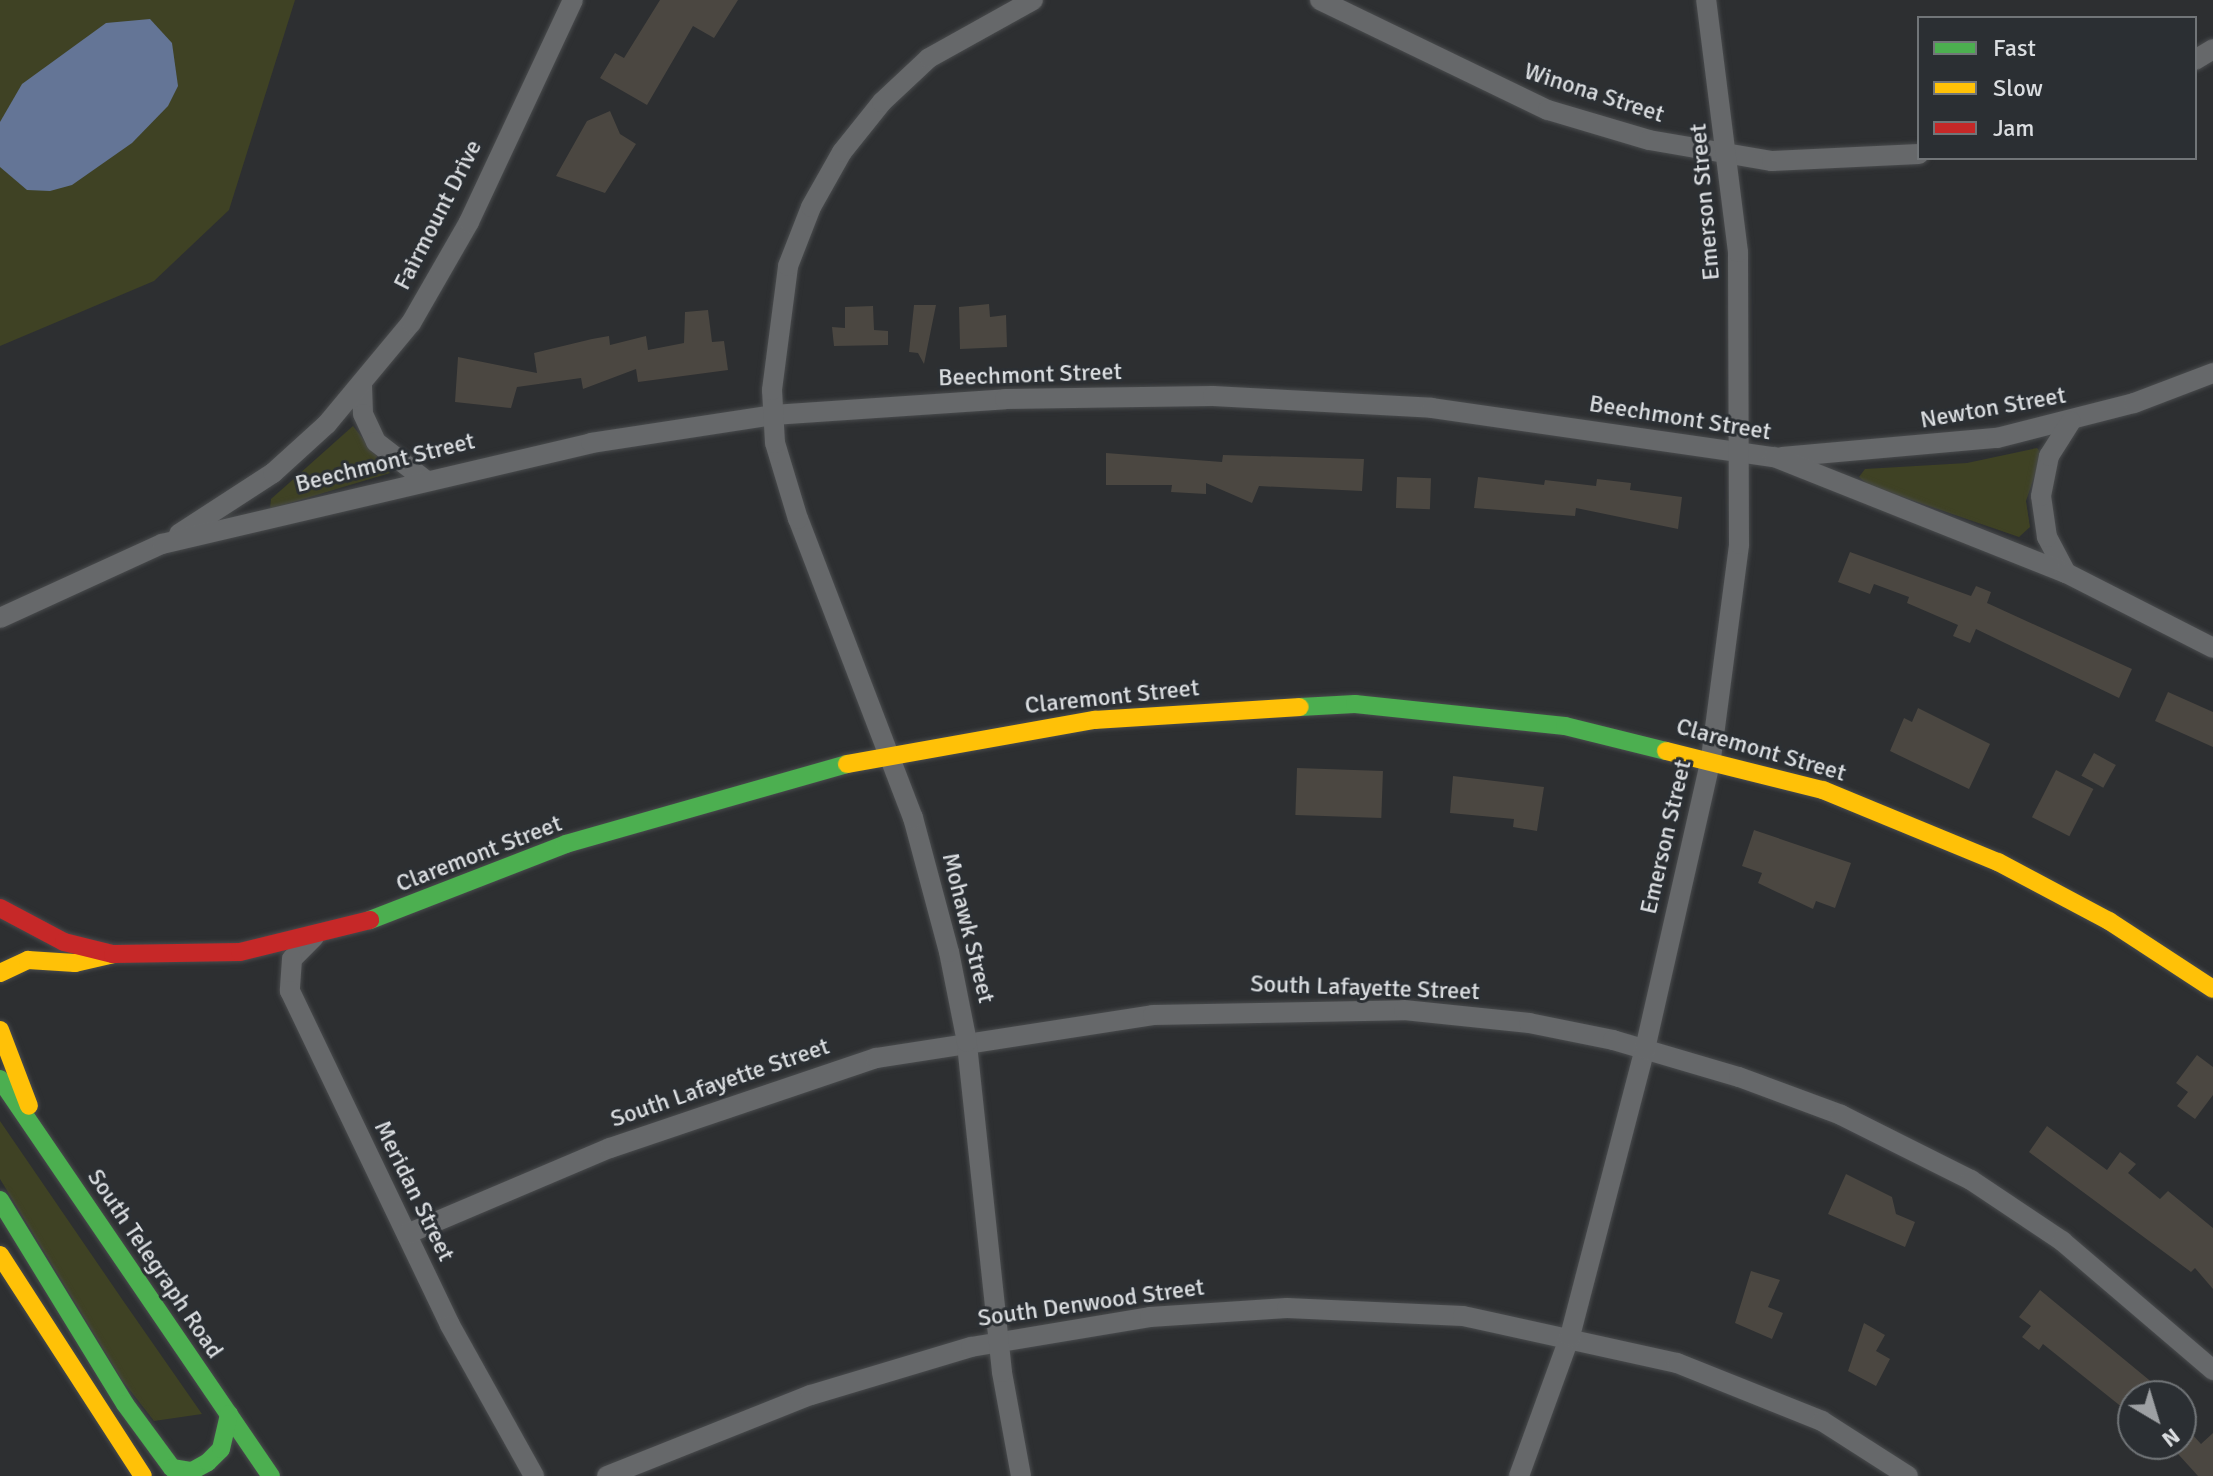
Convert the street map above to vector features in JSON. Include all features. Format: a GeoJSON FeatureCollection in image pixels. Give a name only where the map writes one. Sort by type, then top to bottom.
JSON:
{"type":"FeatureCollection","features":[{"type":"Feature","properties":{"kind":"street","name":"Fairmount Drive"},"geometry":{"type":"LineString","coordinates":[[162,544],[273,473],[362,385],[449,261],[573,0]]}},
{"type":"Feature","properties":{"kind":"street","name":"Winona Street"},"geometry":{"type":"LineString","coordinates":[[1320,0],[1548,110],[1729,156],[1815,163],[1917,154]]}},
{"type":"Feature","properties":{"kind":"street","name":"Emerson Street"},"geometry":{"type":"LineString","coordinates":[[1519,1476],[1570,1336],[1645,1049],[1711,758],[1739,544],[1742,452],[1729,156],[1706,0]]}},
{"type":"Feature","properties":{"kind":"street"},"geometry":{"type":"LineString","coordinates":[[773,415],[781,296],[823,183],[862,126],[905,79],[965,34],[1021,3]]}},
{"type":"Feature","properties":{"kind":"street","name":"Newton Street"},"geometry":{"type":"LineString","coordinates":[[1774,457],[1997,438],[2071,421],[2213,373]]}},
{"type":"Feature","properties":{"kind":"street"},"geometry":{"type":"LineString","coordinates":[[362,385],[363,414],[376,442],[424,479]]}},
{"type":"Feature","properties":{"kind":"street","name":"Beechmont Street"},"geometry":{"type":"LineString","coordinates":[[0,618],[162,544],[424,479],[591,443],[773,415],[1005,399],[1223,396],[1432,408],[1774,457],[2066,573],[2213,648]]}},
{"type":"Feature","properties":{"kind":"street","name":"Mohawk Street"},"geometry":{"type":"LineString","coordinates":[[773,415],[798,519],[889,752],[935,894],[967,1042],[999,1342],[1021,1476]]}},
{"type":"Feature","properties":{"kind":"street"},"geometry":{"type":"LineString","coordinates":[[2066,573],[2047,537],[2041,496],[2049,456],[2071,421]]}},
{"type":"Feature","properties":{"kind":"street","name":"Claremont Street"},"geometry":{"type":"LineString","coordinates":[[0,908],[64,942],[113,954],[240,952],[430,901],[566,844],[889,752],[1095,720],[1355,704],[1513,716],[1711,758],[1837,795],[1974,850],[2109,921],[2213,989]]}},
{"type":"Feature","properties":{"kind":"street","name":"Meridan Street"},"geometry":{"type":"LineString","coordinates":[[323,931],[292,959],[290,991],[407,1234],[534,1476]]}},
{"type":"Feature","properties":{"kind":"street"},"geometry":{"type":"LineString","coordinates":[[0,973],[28,960],[87,963],[113,954]]}},
{"type":"Feature","properties":{"kind":"street","name":"South Lafayette Street"},"geometry":{"type":"LineString","coordinates":[[407,1234],[787,1084],[967,1042],[1153,1015],[1320,1007],[1501,1020],[1645,1049],[1841,1115],[1971,1180],[2110,1276],[2213,1370]]}},
{"type":"Feature","properties":{"kind":"street"},"geometry":{"type":"LineString","coordinates":[[0,1030],[20,1068],[37,1133]]}},
{"type":"Feature","properties":{"kind":"street","name":"South Telegraph Road"},"geometry":{"type":"LineString","coordinates":[[0,1079],[271,1476]]}},
{"type":"Feature","properties":{"kind":"street"},"geometry":{"type":"LineString","coordinates":[[0,1200],[125,1404],[172,1468],[192,1471],[208,1462],[221,1449],[229,1414]]}},
{"type":"Feature","properties":{"kind":"street"},"geometry":{"type":"LineString","coordinates":[[0,1255],[8,1285],[143,1476]]}},
{"type":"Feature","properties":{"kind":"street","name":"South Denwood Street"},"geometry":{"type":"LineString","coordinates":[[607,1476],[811,1395],[999,1342],[1150,1317],[1287,1308],[1463,1316],[1570,1336],[1733,1383],[1822,1421],[1908,1476]]}},
{"type":"Feature","properties":{"kind":"green space"},"geometry":{"type":"Polygon","coordinates":[[[0,0],[295,0],[229,210],[154,281],[0,346],[0,0]]]}},
{"type":"Feature","properties":{"kind":"green space"},"geometry":{"type":"Polygon","coordinates":[[[353,426],[390,473],[270,509],[271,499],[353,426]]]}},
{"type":"Feature","properties":{"kind":"green space"},"geometry":{"type":"Polygon","coordinates":[[[2037,448],[2042,454],[2026,501],[2030,527],[2019,537],[1868,485],[1859,477],[1865,469],[1967,463],[2037,448]]]}},
{"type":"Feature","properties":{"kind":"green space"},"geometry":{"type":"Polygon","coordinates":[[[0,1121],[202,1414],[154,1421],[122,1380],[0,1179],[0,1121]]]}},
{"type":"Feature","properties":{"kind":"water"},"geometry":{"type":"Polygon","coordinates":[[[150,19],[172,43],[178,86],[168,106],[132,143],[72,185],[50,191],[27,190],[0,167],[0,122],[22,84],[106,23],[150,19]]]}},
{"type":"Feature","properties":{"kind":"building"},"geometry":{"type":"Polygon","coordinates":[[[660,0],[738,0],[714,38],[693,26],[647,105],[600,78],[615,53],[624,58],[660,0]]]}},
{"type":"Feature","properties":{"kind":"building"},"geometry":{"type":"Polygon","coordinates":[[[610,111],[620,134],[636,144],[605,193],[556,176],[587,121],[610,111]]]}},
{"type":"Feature","properties":{"kind":"building"},"geometry":{"type":"Polygon","coordinates":[[[989,304],[990,317],[1006,315],[1007,347],[960,349],[959,307],[989,304]]]}},
{"type":"Feature","properties":{"kind":"building"},"geometry":{"type":"Polygon","coordinates":[[[914,305],[936,305],[924,364],[918,353],[909,352],[914,305]]]}},
{"type":"Feature","properties":{"kind":"building"},"geometry":{"type":"Polygon","coordinates":[[[873,306],[874,330],[888,331],[888,345],[834,346],[832,327],[845,328],[845,307],[873,306]]]}},
{"type":"Feature","properties":{"kind":"building"},"geometry":{"type":"Polygon","coordinates":[[[708,310],[712,342],[724,341],[728,370],[638,382],[636,369],[583,389],[581,378],[517,387],[511,408],[455,402],[458,357],[537,373],[534,353],[592,339],[609,336],[610,345],[646,336],[648,350],[684,343],[685,312],[708,310]]]}},
{"type":"Feature","properties":{"kind":"building"},"geometry":{"type":"Polygon","coordinates":[[[1106,453],[1222,462],[1223,455],[1364,459],[1362,491],[1259,486],[1252,503],[1206,483],[1206,494],[1171,492],[1172,485],[1106,485],[1106,453]]]}},
{"type":"Feature","properties":{"kind":"building"},"geometry":{"type":"Polygon","coordinates":[[[1397,477],[1431,478],[1430,509],[1396,508],[1397,477]]]}},
{"type":"Feature","properties":{"kind":"building"},"geometry":{"type":"Polygon","coordinates":[[[1478,477],[1544,485],[1545,480],[1596,486],[1597,479],[1631,483],[1630,490],[1682,497],[1678,529],[1576,508],[1575,516],[1474,508],[1478,477]]]}},
{"type":"Feature","properties":{"kind":"building"},"geometry":{"type":"Polygon","coordinates":[[[1850,552],[1971,596],[1976,586],[1991,592],[1987,603],[2132,669],[2119,698],[1976,629],[1970,643],[1953,636],[1958,625],[1907,603],[1909,597],[1874,584],[1870,594],[1838,582],[1850,552]]]}},
{"type":"Feature","properties":{"kind":"building"},"geometry":{"type":"Polygon","coordinates":[[[2168,692],[2213,712],[2213,747],[2155,721],[2168,692]]]}},
{"type":"Feature","properties":{"kind":"building"},"geometry":{"type":"Polygon","coordinates":[[[1918,708],[1990,744],[1969,789],[1890,751],[1904,718],[1912,722],[1918,708]]]}},
{"type":"Feature","properties":{"kind":"building"},"geometry":{"type":"Polygon","coordinates":[[[2094,753],[2116,765],[2103,788],[2081,776],[2094,753]]]}},
{"type":"Feature","properties":{"kind":"building"},"geometry":{"type":"Polygon","coordinates":[[[1297,768],[1383,771],[1381,818],[1295,815],[1297,768]]]}},
{"type":"Feature","properties":{"kind":"building"},"geometry":{"type":"Polygon","coordinates":[[[2056,770],[2093,789],[2069,836],[2032,817],[2056,770]]]}},
{"type":"Feature","properties":{"kind":"building"},"geometry":{"type":"Polygon","coordinates":[[[1453,776],[1544,787],[1537,831],[1513,827],[1514,819],[1450,813],[1453,776]]]}},
{"type":"Feature","properties":{"kind":"building"},"geometry":{"type":"Polygon","coordinates":[[[1754,830],[1851,863],[1835,908],[1816,901],[1813,909],[1758,883],[1762,873],[1742,866],[1754,830]]]}},
{"type":"Feature","properties":{"kind":"building"},"geometry":{"type":"Polygon","coordinates":[[[2197,1055],[2213,1067],[2213,1095],[2195,1119],[2177,1106],[2188,1092],[2176,1083],[2197,1055]]]}},
{"type":"Feature","properties":{"kind":"building"},"geometry":{"type":"Polygon","coordinates":[[[2047,1126],[2107,1170],[2120,1152],[2136,1164],[2128,1173],[2160,1199],[2168,1191],[2213,1228],[2213,1289],[2195,1268],[2191,1272],[2029,1152],[2047,1126]]]}},
{"type":"Feature","properties":{"kind":"building"},"geometry":{"type":"Polygon","coordinates":[[[1846,1174],[1892,1197],[1896,1214],[1915,1222],[1905,1247],[1828,1214],[1846,1174]]]}},
{"type":"Feature","properties":{"kind":"building"},"geometry":{"type":"Polygon","coordinates":[[[1751,1271],[1780,1280],[1768,1307],[1783,1313],[1772,1339],[1735,1323],[1751,1271]]]}},
{"type":"Feature","properties":{"kind":"building"},"geometry":{"type":"Polygon","coordinates":[[[2040,1290],[2149,1380],[2117,1380],[2117,1403],[2043,1344],[2039,1350],[2022,1337],[2031,1326],[2019,1317],[2040,1290]]]}},
{"type":"Feature","properties":{"kind":"building"},"geometry":{"type":"Polygon","coordinates":[[[1864,1323],[1885,1335],[1876,1351],[1890,1359],[1876,1386],[1848,1371],[1864,1323]]]}},
{"type":"Feature","properties":{"kind":"building"},"geometry":{"type":"Polygon","coordinates":[[[2213,1433],[2213,1476],[2198,1476],[2184,1460],[2197,1460],[2197,1440],[2201,1444],[2213,1433]]]}},
{"type":"Feature","properties":{"kind":"traffic: fast"},"geometry":{"type":"LineString","coordinates":[[1300,707],[1355,704],[1565,726],[1666,751]]}},
{"type":"Feature","properties":{"kind":"traffic: fast"},"geometry":{"type":"LineString","coordinates":[[370,920],[566,844],[847,764]]}},
{"type":"Feature","properties":{"kind":"traffic: fast"},"geometry":{"type":"LineString","coordinates":[[0,1079],[271,1476]]}},
{"type":"Feature","properties":{"kind":"traffic: fast"},"geometry":{"type":"LineString","coordinates":[[0,1200],[125,1404],[172,1468],[192,1471],[208,1462],[221,1449],[229,1414]]}},
{"type":"Feature","properties":{"kind":"traffic: slow"},"geometry":{"type":"LineString","coordinates":[[847,764],[1095,720],[1300,707]]}},
{"type":"Feature","properties":{"kind":"traffic: slow"},"geometry":{"type":"LineString","coordinates":[[1666,751],[1823,790],[1998,862],[2109,921],[2213,989]]}},
{"type":"Feature","properties":{"kind":"traffic: slow"},"geometry":{"type":"LineString","coordinates":[[0,973],[28,960],[75,963],[113,954]]}},
{"type":"Feature","properties":{"kind":"traffic: slow"},"geometry":{"type":"LineString","coordinates":[[0,1030],[29,1106]]}},
{"type":"Feature","properties":{"kind":"traffic: slow"},"geometry":{"type":"LineString","coordinates":[[0,1255],[143,1476]]}},
{"type":"Feature","properties":{"kind":"traffic: jam"},"geometry":{"type":"LineString","coordinates":[[0,908],[64,942],[113,954],[240,952],[370,920]]}}]}
